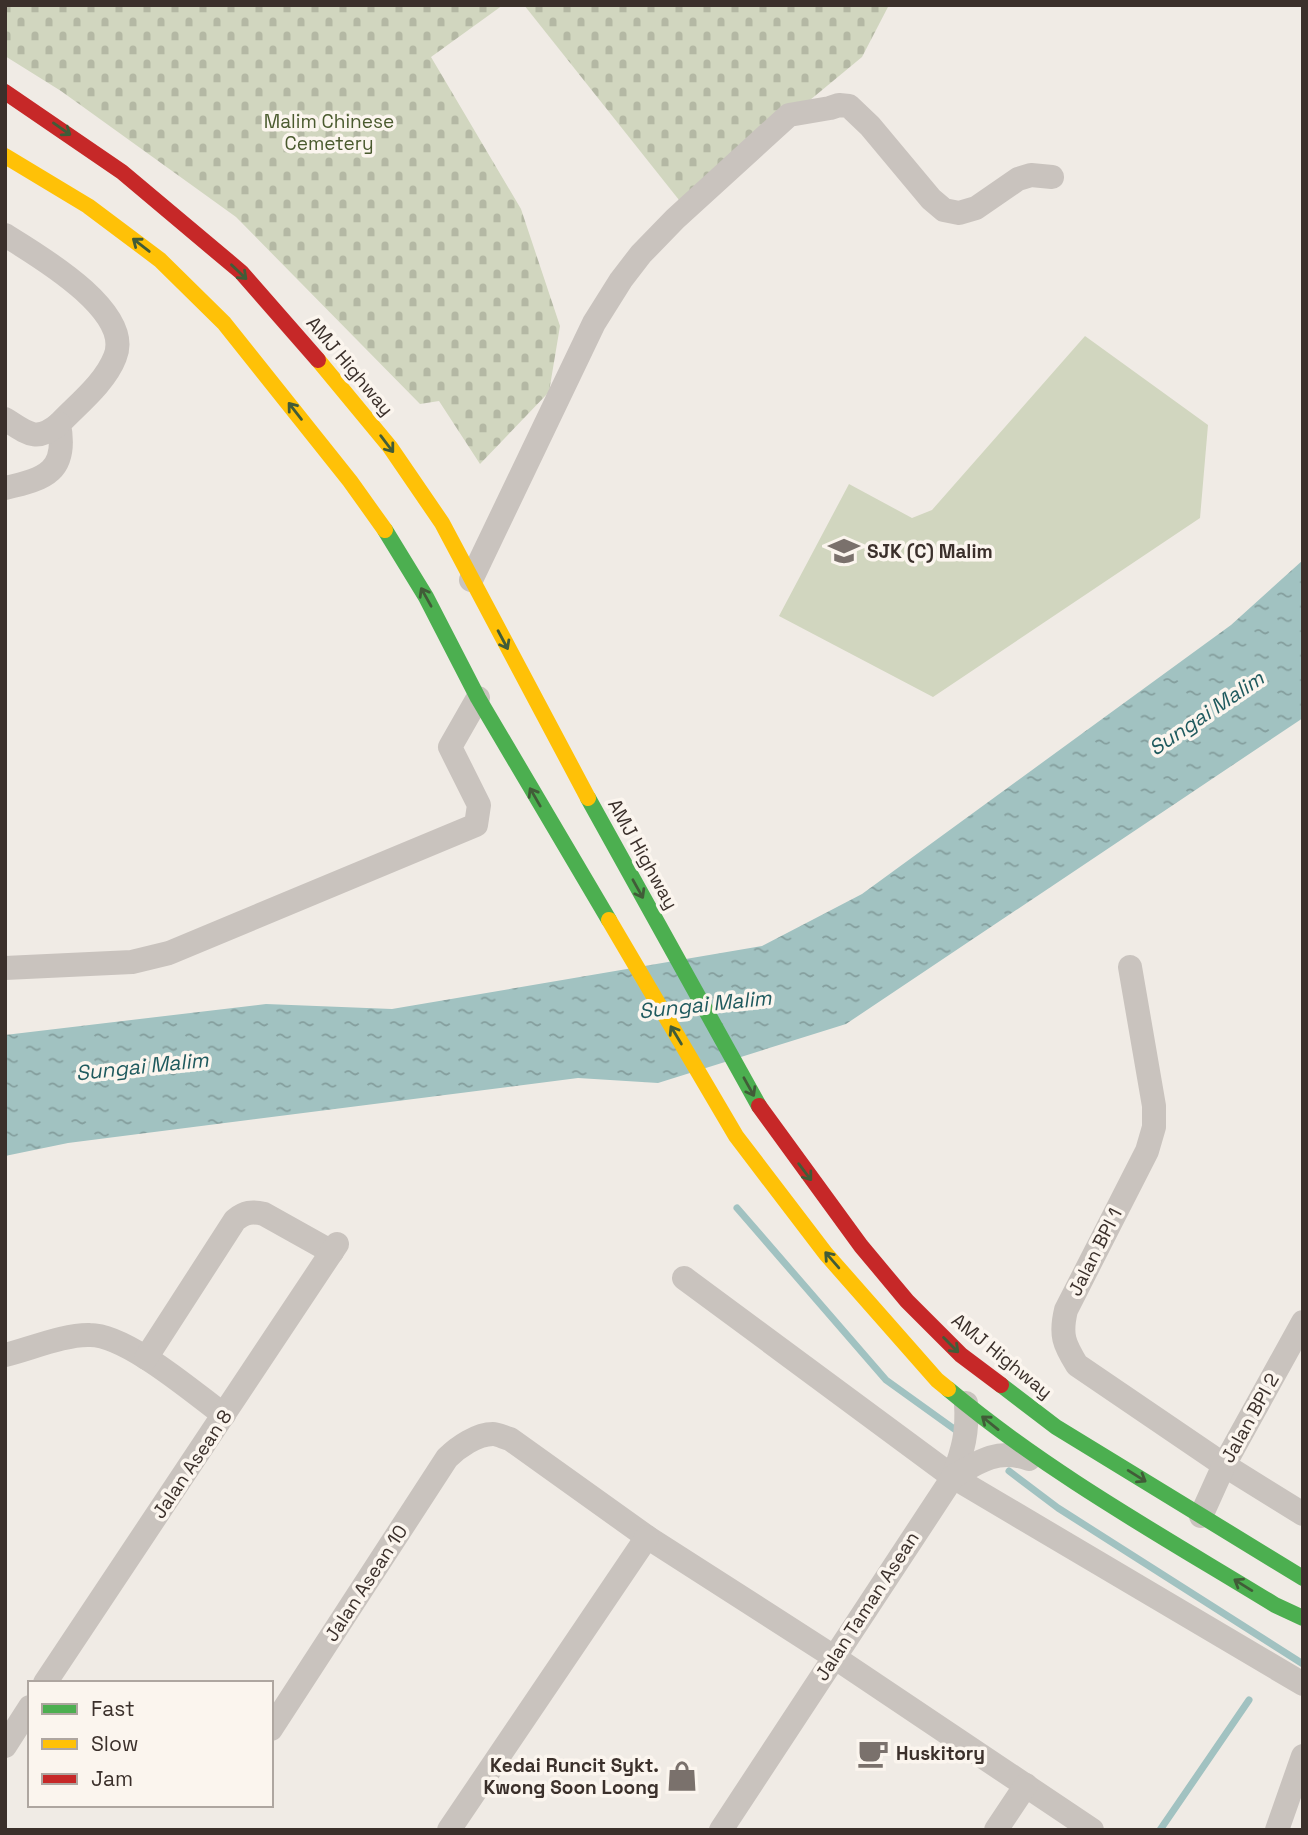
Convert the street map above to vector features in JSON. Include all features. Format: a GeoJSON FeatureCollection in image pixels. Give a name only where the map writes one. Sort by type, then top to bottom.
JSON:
{"type":"FeatureCollection","features":[{"type":"Feature","properties":{"kind":"highway","name":"AMJ Highway"},"geometry":{"type":"LineString","coordinates":[[5,92],[122,172],[241,272],[335,379],[390,447],[442,523],[604,829],[765,1116],[861,1246],[908,1301],[961,1355],[1056,1427],[1303,1578]]}},
{"type":"Feature","properties":{"kind":"highway"},"geometry":{"type":"LineString","coordinates":[[5,156],[120,229],[160,260],[224,323],[350,481],[383,527],[426,597],[478,698],[736,1136],[834,1263],[937,1380],[992,1426],[1055,1470],[1275,1605],[1303,1618]]}},
{"type":"Feature","properties":{"kind":"street"},"geometry":{"type":"LineString","coordinates":[[471,580],[594,323],[621,280],[641,254],[675,219],[789,115],[839,104],[849,106],[870,126],[931,199],[944,210],[959,213],[976,208],[1017,179],[1031,175],[1052,177]]}},
{"type":"Feature","properties":{"kind":"street"},"geometry":{"type":"LineString","coordinates":[[5,235],[43,258],[83,290],[112,321],[117,338],[116,355],[108,369],[50,432],[29,434],[5,419]]}},
{"type":"Feature","properties":{"kind":"street"},"geometry":{"type":"LineString","coordinates":[[5,488],[40,479],[54,469],[61,457],[62,438],[59,424]]}},
{"type":"Feature","properties":{"kind":"street"},"geometry":{"type":"LineString","coordinates":[[5,968],[132,962],[169,953],[476,825],[479,805],[450,747],[478,698]]}},
{"type":"Feature","properties":{"kind":"street","name":"Jalan BPI 1"},"geometry":{"type":"LineString","coordinates":[[1130,967],[1154,1106],[1154,1127],[1147,1150],[1066,1310],[1062,1329],[1066,1347],[1077,1365],[1224,1465],[1303,1514]]}},
{"type":"Feature","properties":{"kind":"street","name":"Jalan Asean 8"},"geometry":{"type":"LineString","coordinates":[[46,1681],[335,1248],[264,1214],[243,1213],[235,1220],[146,1359]]}},
{"type":"Feature","properties":{"kind":"street"},"geometry":{"type":"LineString","coordinates":[[684,1278],[953,1477],[1303,1684]]}},
{"type":"Feature","properties":{"kind":"street","name":"Jalan BPI 2"},"geometry":{"type":"LineString","coordinates":[[1201,1516],[1224,1465],[1303,1322]]}},
{"type":"Feature","properties":{"kind":"street"},"geometry":{"type":"LineString","coordinates":[[5,1355],[80,1335],[93,1335],[115,1341],[146,1359],[225,1415]]}},
{"type":"Feature","properties":{"kind":"street"},"geometry":{"type":"LineString","coordinates":[[953,1477],[968,1428],[965,1403]]}},
{"type":"Feature","properties":{"kind":"street","name":"Jalan Asean 10"},"geometry":{"type":"LineString","coordinates":[[273,1726],[447,1458],[467,1443],[492,1434],[510,1439],[647,1537]]}},
{"type":"Feature","properties":{"kind":"street","name":"Jalan Taman Asean"},"geometry":{"type":"LineString","coordinates":[[721,1830],[953,1477],[988,1457],[1004,1453],[1020,1456],[1055,1470]]}},
{"type":"Feature","properties":{"kind":"street"},"geometry":{"type":"LineString","coordinates":[[449,1830],[647,1537],[834,1657],[1093,1830]]}},
{"type":"Feature","properties":{"kind":"street"},"geometry":{"type":"LineString","coordinates":[[5,1746],[28,1710]]}},
{"type":"Feature","properties":{"kind":"street"},"geometry":{"type":"LineString","coordinates":[[1277,1830],[1303,1756]]}},
{"type":"Feature","properties":{"kind":"street"},"geometry":{"type":"LineString","coordinates":[[996,1830],[1026,1785]]}},
{"type":"Feature","properties":{"kind":"green space","name":"Malim Chinese Cemetery"},"geometry":{"type":"Polygon","coordinates":[[[5,5],[503,5],[431,57],[521,209],[560,326],[549,392],[480,464],[439,401],[420,404],[236,217],[61,91],[5,56],[5,5]]]}},
{"type":"Feature","properties":{"kind":"green space"},"geometry":{"type":"Polygon","coordinates":[[[524,5],[889,5],[862,57],[683,205],[524,5]]]}},
{"type":"Feature","properties":{"kind":"green space"},"geometry":{"type":"Polygon","coordinates":[[[1085,336],[1208,425],[1200,518],[933,697],[779,616],[849,484],[912,518],[932,510],[1085,336]]]}},
{"type":"Feature","properties":{"kind":"water","name":"Sungai Malim"},"geometry":{"type":"Polygon","coordinates":[[[1303,560],[1303,718],[846,1024],[658,1083],[578,1078],[68,1143],[5,1156],[5,1035],[266,1004],[392,1009],[762,946],[862,894],[1231,625],[1303,560]]]}},
{"type":"Feature","properties":{"kind":"waterway"},"geometry":{"type":"LineString","coordinates":[[737,1208],[886,1380],[957,1431]]}},
{"type":"Feature","properties":{"kind":"waterway"},"geometry":{"type":"LineString","coordinates":[[1009,1471],[1058,1508],[1303,1664]]}},
{"type":"Feature","properties":{"kind":"waterway"},"geometry":{"type":"LineString","coordinates":[[1160,1830],[1249,1700]]}},
{"type":"Feature","properties":{"kind":"traffic: fast"},"geometry":{"type":"LineString","coordinates":[[385,530],[426,597],[478,698],[609,920]]}},
{"type":"Feature","properties":{"kind":"traffic: fast"},"geometry":{"type":"LineString","coordinates":[[588,798],[759,1106]]}},
{"type":"Feature","properties":{"kind":"traffic: fast"},"geometry":{"type":"LineString","coordinates":[[1001,1385],[1056,1427],[1303,1578]]}},
{"type":"Feature","properties":{"kind":"traffic: fast"},"geometry":{"type":"LineString","coordinates":[[948,1389],[1026,1449],[1107,1503],[1275,1605],[1303,1618]]}},
{"type":"Feature","properties":{"kind":"traffic: slow"},"geometry":{"type":"LineString","coordinates":[[5,156],[88,206],[160,260],[224,323],[350,481],[385,530]]}},
{"type":"Feature","properties":{"kind":"traffic: slow"},"geometry":{"type":"LineString","coordinates":[[318,360],[390,447],[442,523],[588,798]]}},
{"type":"Feature","properties":{"kind":"traffic: slow"},"geometry":{"type":"LineString","coordinates":[[609,920],[736,1136],[826,1254],[937,1380],[948,1389]]}},
{"type":"Feature","properties":{"kind":"traffic: jam"},"geometry":{"type":"LineString","coordinates":[[5,92],[122,172],[241,272],[318,360]]}},
{"type":"Feature","properties":{"kind":"traffic: jam"},"geometry":{"type":"LineString","coordinates":[[759,1106],[861,1246],[907,1301],[961,1355],[1001,1385]]}},
{"type":"Feature","properties":{"kind":"place","name":"SJK (C) Malim"},"geometry":{"type":"Point","coordinates":[844,551]}},
{"type":"Feature","properties":{"kind":"place","name":"Huskitory"},"geometry":{"type":"Point","coordinates":[873,1753]}},
{"type":"Feature","properties":{"kind":"place","name":"Kedai Runcit Sykt. Kwong Soon Loong"},"geometry":{"type":"Point","coordinates":[682,1776]}}]}
